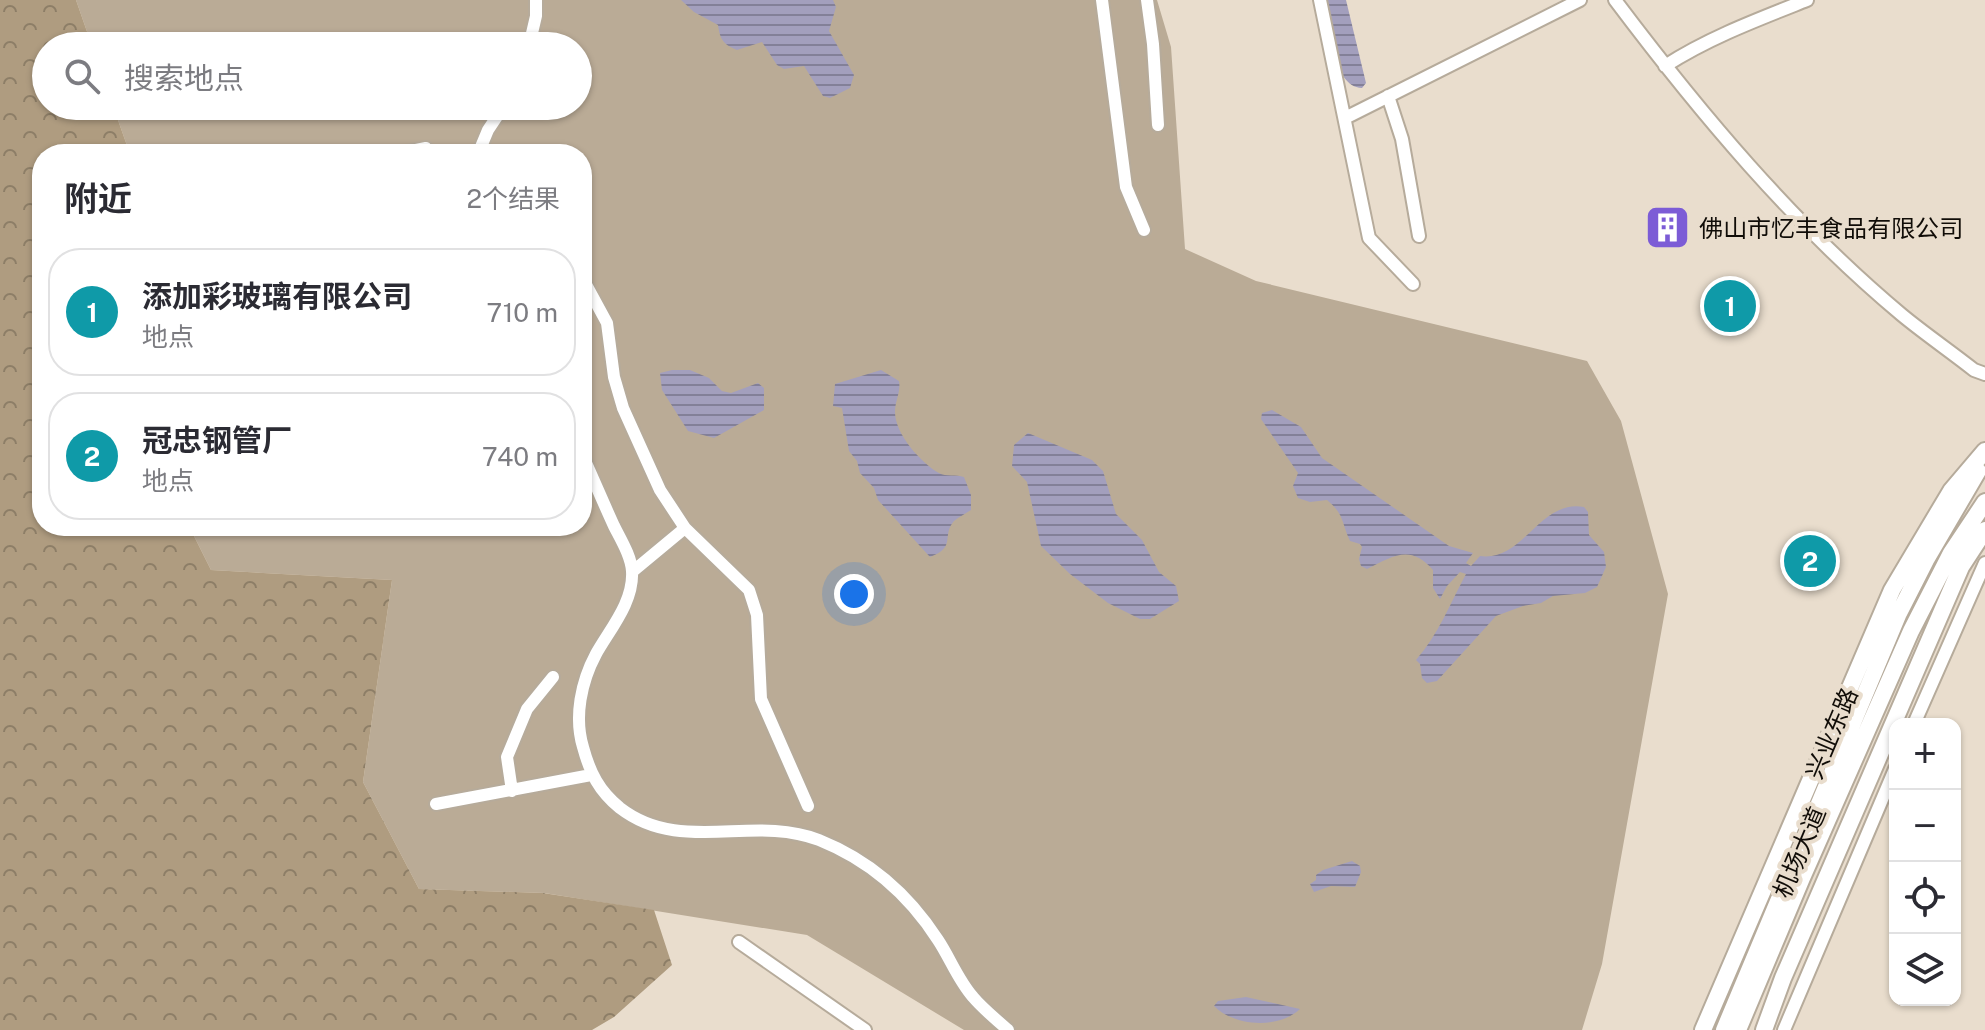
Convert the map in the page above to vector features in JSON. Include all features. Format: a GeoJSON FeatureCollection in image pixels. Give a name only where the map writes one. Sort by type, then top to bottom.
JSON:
{"type":"FeatureCollection","features":[{"type":"Feature","properties":{"kind":"main road","name":"兴业东路"},"geometry":{"type":"LineString","coordinates":[[1703,1030],[1892,590],[1951,491],[1985,451]]}},
{"type":"Feature","properties":{"kind":"main road","name":"机场大道"},"geometry":{"type":"LineString","coordinates":[[1724,1030],[1899,613],[1985,459]]}},
{"type":"Feature","properties":{"kind":"main road","name":"兴业东路"},"geometry":{"type":"LineString","coordinates":[[1738,1030],[1911,631],[1951,553],[1985,502]]}},
{"type":"Feature","properties":{"kind":"main road"},"geometry":{"type":"LineString","coordinates":[[1764,1030],[1783,978],[1961,567],[1985,530]]}},
{"type":"Feature","properties":{"kind":"street"},"geometry":{"type":"LineString","coordinates":[[532,32],[536,0]]}},
{"type":"Feature","properties":{"kind":"street"},"geometry":{"type":"LineString","coordinates":[[1102,0],[1126,187],[1144,230]]}},
{"type":"Feature","properties":{"kind":"street"},"geometry":{"type":"LineString","coordinates":[[1147,0],[1158,125]]}},
{"type":"Feature","properties":{"kind":"street"},"geometry":{"type":"LineString","coordinates":[[1320,0],[1369,238],[1413,284]]}},
{"type":"Feature","properties":{"kind":"street"},"geometry":{"type":"LineString","coordinates":[[1345,118],[1580,0]]}},
{"type":"Feature","properties":{"kind":"street"},"geometry":{"type":"LineString","coordinates":[[1615,0],[1665,66],[1809,229],[1901,314],[1974,370],[1985,374]]}},
{"type":"Feature","properties":{"kind":"street"},"geometry":{"type":"LineString","coordinates":[[1665,66],[1683,54],[1745,25],[1807,0]]}},
{"type":"Feature","properties":{"kind":"street"},"geometry":{"type":"LineString","coordinates":[[1388,96],[1402,139],[1419,236]]}},
{"type":"Feature","properties":{"kind":"street"},"geometry":{"type":"LineString","coordinates":[[482,144],[495,120]]}},
{"type":"Feature","properties":{"kind":"street"},"geometry":{"type":"LineString","coordinates":[[592,295],[607,323],[614,377],[623,408],[660,490],[685,528],[749,590],[757,615],[761,699],[808,806]]}},
{"type":"Feature","properties":{"kind":"street"},"geometry":{"type":"LineString","coordinates":[[592,476],[632,572],[626,602],[595,656],[578,711],[578,728],[591,775],[605,796],[650,826],[693,833],[782,831],[817,839],[861,860],[895,887],[925,920],[972,996],[1008,1030]]}},
{"type":"Feature","properties":{"kind":"street"},"geometry":{"type":"LineString","coordinates":[[632,572],[685,528]]}},
{"type":"Feature","properties":{"kind":"street"},"geometry":{"type":"LineString","coordinates":[[1917,718],[1985,563]]}},
{"type":"Feature","properties":{"kind":"street"},"geometry":{"type":"LineString","coordinates":[[512,791],[507,757],[527,709],[553,677]]}},
{"type":"Feature","properties":{"kind":"street"},"geometry":{"type":"LineString","coordinates":[[436,804],[591,775]]}},
{"type":"Feature","properties":{"kind":"street"},"geometry":{"type":"LineString","coordinates":[[1784,1030],[1889,783]]}},
{"type":"Feature","properties":{"kind":"street"},"geometry":{"type":"LineString","coordinates":[[739,942],[865,1030]]}},
{"type":"Feature","properties":{"kind":"shaded area"},"geometry":{"type":"Polygon","coordinates":[[[76,0],[1157,0],[1171,47],[1185,249],[1256,281],[1587,361],[1621,421],[1668,594],[1602,964],[1582,1030],[964,1030],[807,935],[544,893],[419,889],[363,782],[392,580],[211,570],[194,536],[592,536],[592,144],[126,144],[118,120],[592,120],[592,32],[87,32],[76,0]]]}},
{"type":"Feature","properties":{"kind":"shaded area"},"geometry":{"type":"Polygon","coordinates":[[[681,0],[833,0],[836,7],[829,31],[854,75],[850,88],[830,98],[823,96],[804,66],[784,69],[777,65],[762,42],[737,50],[733,48],[723,41],[718,25],[694,12],[681,0]]]}},
{"type":"Feature","properties":{"kind":"shaded area"},"geometry":{"type":"Polygon","coordinates":[[[1324,0],[1346,0],[1366,83],[1362,88],[1352,85],[1338,66],[1324,0]]]}},
{"type":"Feature","properties":{"kind":"shaded area"},"geometry":{"type":"Polygon","coordinates":[[[690,370],[709,378],[722,391],[731,393],[758,383],[764,388],[764,410],[714,438],[688,431],[662,390],[660,373],[690,370]]]}},
{"type":"Feature","properties":{"kind":"shaded area"},"geometry":{"type":"Polygon","coordinates":[[[881,370],[899,381],[896,421],[910,447],[939,473],[964,477],[971,495],[971,510],[954,521],[946,545],[930,557],[878,500],[874,488],[860,473],[857,461],[849,451],[842,408],[833,406],[835,384],[881,370]]]}},
{"type":"Feature","properties":{"kind":"shaded area"},"geometry":{"type":"Polygon","coordinates":[[[1272,410],[1301,427],[1322,458],[1449,546],[1473,553],[1466,563],[1471,566],[1480,556],[1508,550],[1555,512],[1568,507],[1584,507],[1588,512],[1589,535],[1604,552],[1606,567],[1597,587],[1585,593],[1553,596],[1541,603],[1496,616],[1437,681],[1427,683],[1416,660],[1437,630],[1466,574],[1460,572],[1440,599],[1433,588],[1433,570],[1417,557],[1402,555],[1367,569],[1361,566],[1362,547],[1350,541],[1333,505],[1327,500],[1310,502],[1298,498],[1293,486],[1298,473],[1261,419],[1262,413],[1272,410]]]}},
{"type":"Feature","properties":{"kind":"shaded area"},"geometry":{"type":"Polygon","coordinates":[[[1028,433],[1092,460],[1103,471],[1116,514],[1142,540],[1159,572],[1176,586],[1179,601],[1150,619],[1140,619],[1108,603],[1070,574],[1041,546],[1027,482],[1012,466],[1014,445],[1028,433]]]}},
{"type":"Feature","properties":{"kind":"shaded area"},"geometry":{"type":"Polygon","coordinates":[[[1352,861],[1360,866],[1361,872],[1355,887],[1331,886],[1314,892],[1310,884],[1316,880],[1316,875],[1352,861]]]}},
{"type":"Feature","properties":{"kind":"shaded area"},"geometry":{"type":"Polygon","coordinates":[[[1246,997],[1300,1009],[1281,1020],[1257,1023],[1233,1018],[1214,1006],[1218,1001],[1246,997]]]}},
{"type":"Feature","properties":{"kind":"green space"},"geometry":{"type":"Polygon","coordinates":[[[0,0],[76,0],[87,32],[32,32],[32,120],[118,120],[126,144],[32,144],[32,536],[194,536],[211,570],[392,580],[363,782],[419,889],[543,893],[654,910],[672,965],[614,1017],[592,1030],[0,1030],[0,0]]]}},
{"type":"Feature","properties":{"kind":"place","name":"佛山市忆丰食品有限公司"},"geometry":{"type":"Point","coordinates":[1668,228]}},
{"type":"Feature","properties":{"kind":"place","name":"添加彩玻璃有限公司"},"geometry":{"type":"Point","coordinates":[1730,306]}},
{"type":"Feature","properties":{"kind":"place","name":"冠忠钢管厂"},"geometry":{"type":"Point","coordinates":[1810,561]}}]}
